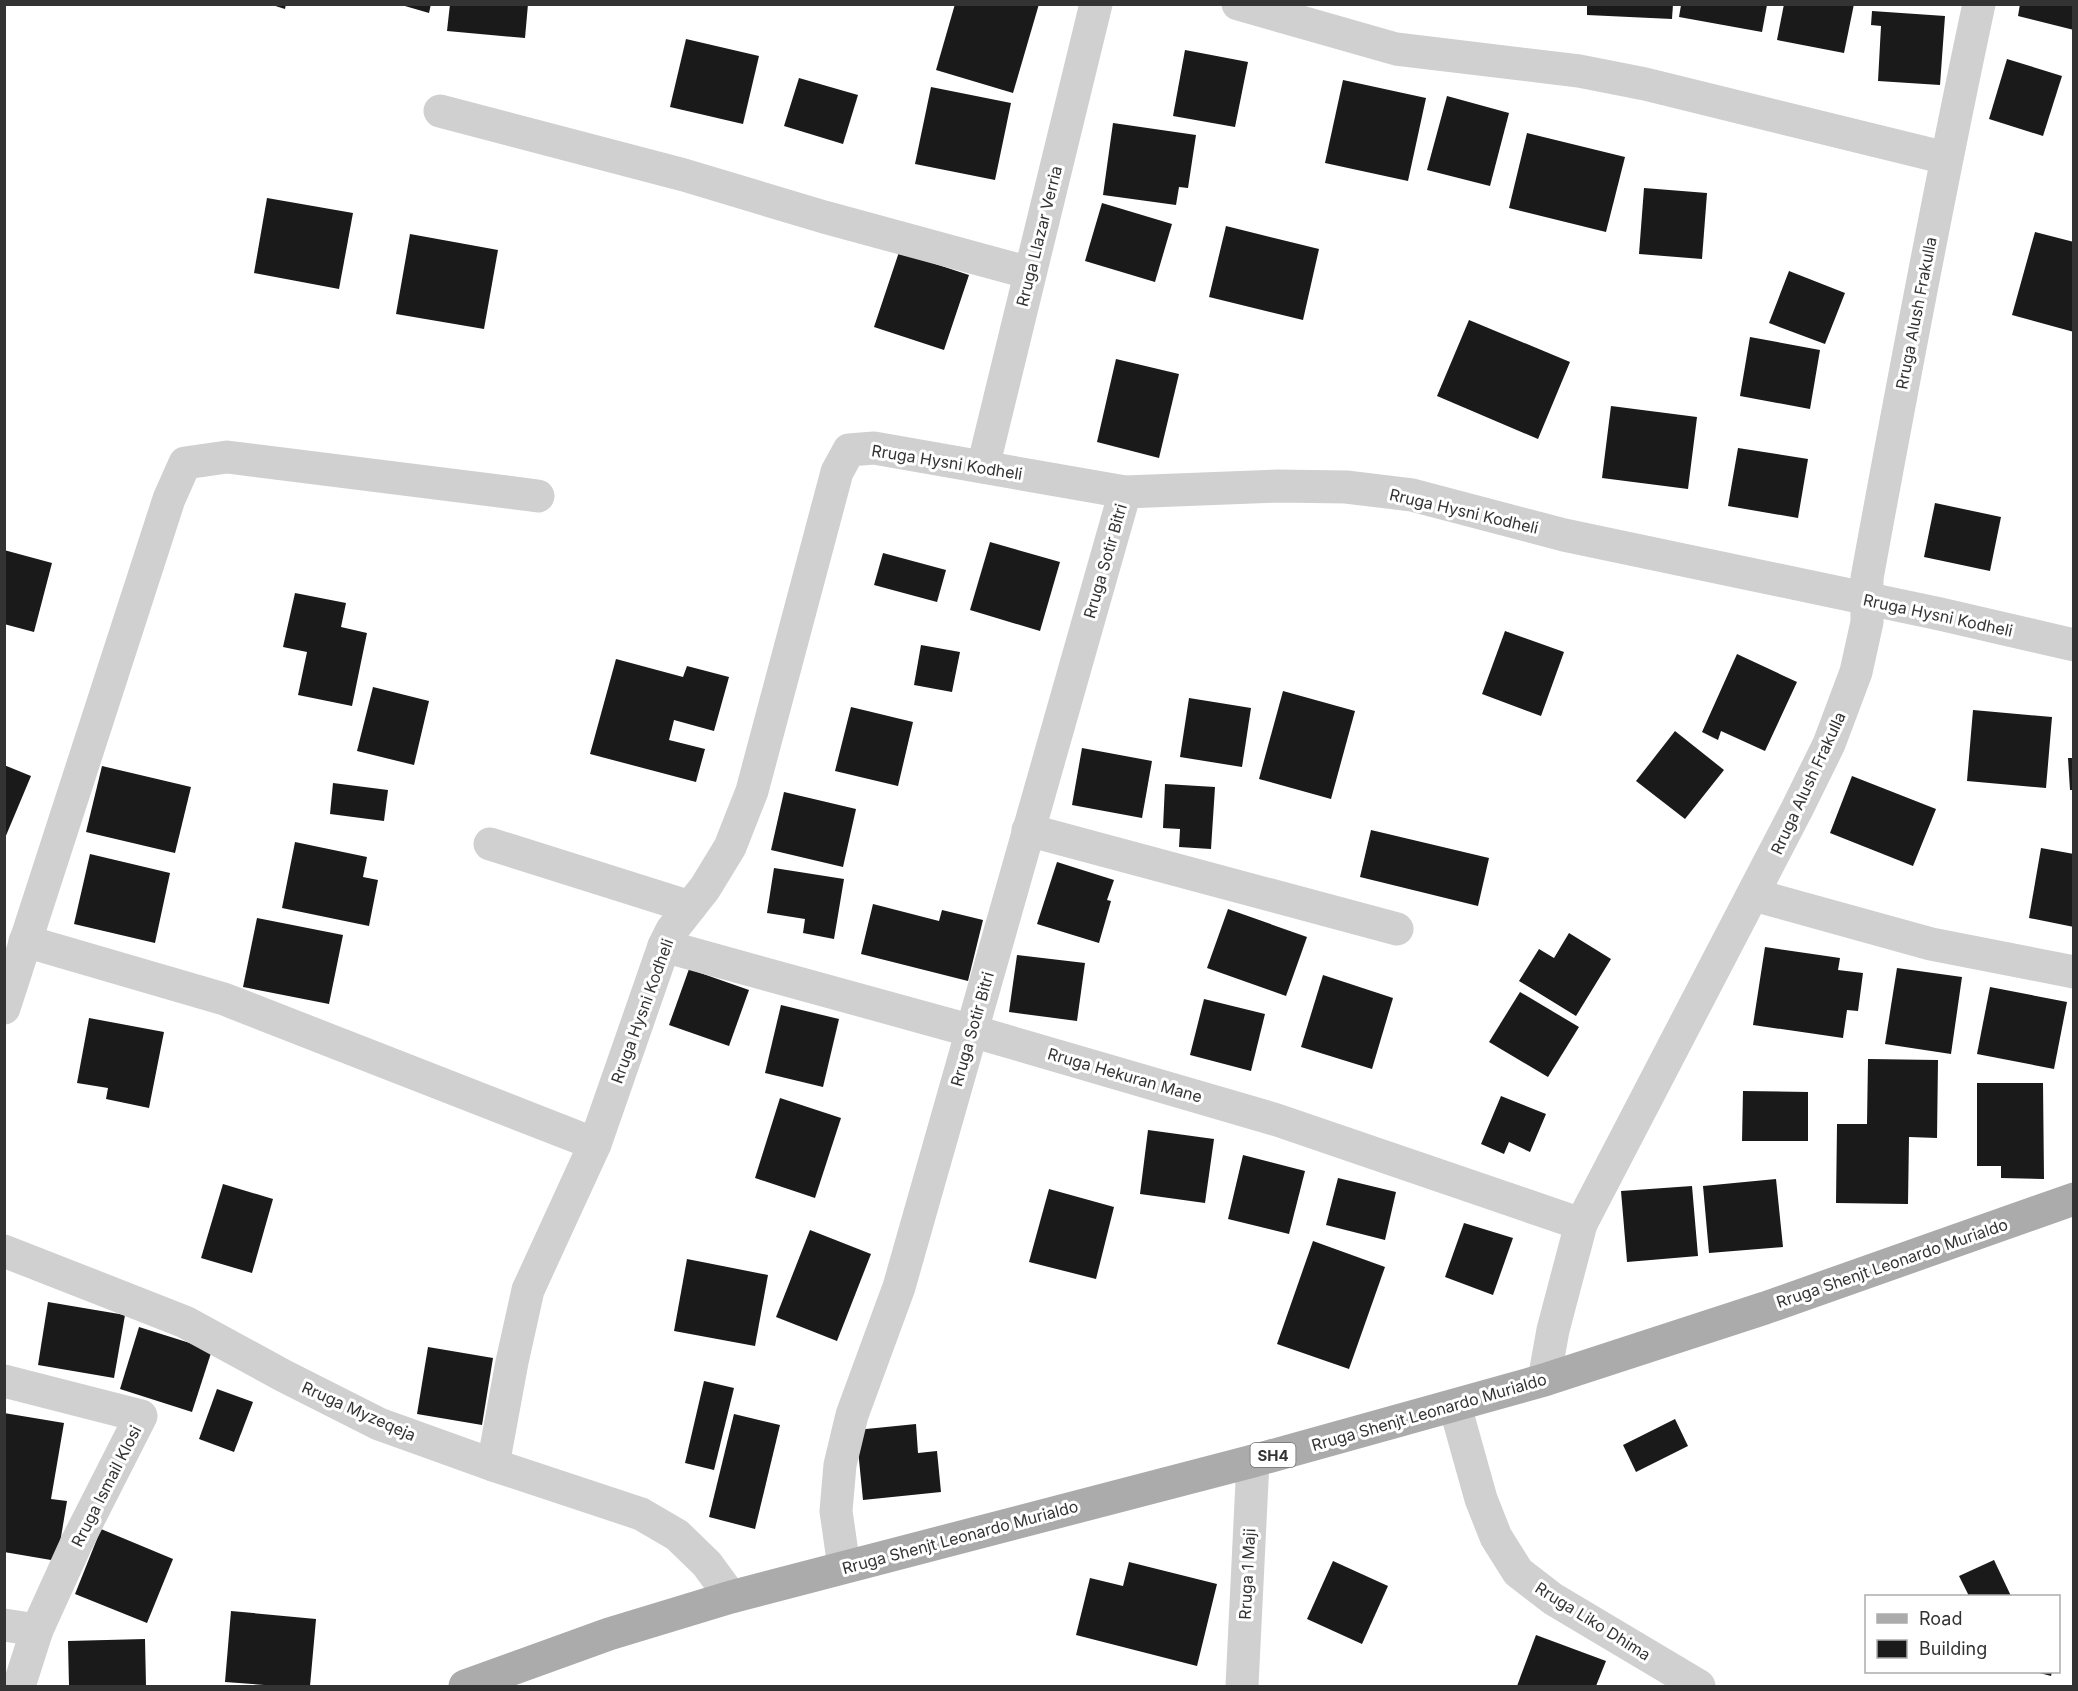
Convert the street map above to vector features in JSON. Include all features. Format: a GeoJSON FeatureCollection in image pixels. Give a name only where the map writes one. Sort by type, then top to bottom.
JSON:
{"type":"FeatureCollection","features":[{"type":"Feature","properties":{"kind":"main road","name":"Rruga Shenjt Leonardo Murialdo"},"geometry":{"type":"LineString","coordinates":[[465,1686],[609,1634],[732,1597],[1253,1461],[1544,1380],[1765,1308],[2073,1199]]}},
{"type":"Feature","properties":{"kind":"street","name":"Rruga Llazar Verria"},"geometry":{"type":"LineString","coordinates":[[982,467],[1096,4]]}},
{"type":"Feature","properties":{"kind":"street"},"geometry":{"type":"LineString","coordinates":[[1238,4],[1396,49],[1579,70],[1946,158]]}},
{"type":"Feature","properties":{"kind":"street","name":"Rruga Alush Frakulla"},"geometry":{"type":"LineString","coordinates":[[1544,1380],[1553,1330],[1581,1224],[1754,894],[1829,744],[1856,672],[1867,622],[1867,578],[1946,158],[1979,4]]}},
{"type":"Feature","properties":{"kind":"street"},"geometry":{"type":"LineString","coordinates":[[440,111],[684,175],[824,217],[1030,273]]}},
{"type":"Feature","properties":{"kind":"street","name":"Rruga Hysni Kodheli"},"geometry":{"type":"LineString","coordinates":[[494,1465],[528,1290],[595,1144],[664,946],[672,930],[705,888],[729,847],[752,791],[837,472],[849,450],[874,448],[1125,492],[1278,486],[1346,487],[1412,495],[1564,535],[2073,645]]}},
{"type":"Feature","properties":{"kind":"street"},"geometry":{"type":"LineString","coordinates":[[4,1008],[169,499],[185,463],[227,457],[538,496]]}},
{"type":"Feature","properties":{"kind":"street","name":"Rruga Sotir Bitri"},"geometry":{"type":"LineString","coordinates":[[844,1567],[836,1511],[840,1465],[852,1415],[899,1287],[1125,492]]}},
{"type":"Feature","properties":{"kind":"street"},"geometry":{"type":"LineString","coordinates":[[1028,830],[1397,929]]}},
{"type":"Feature","properties":{"kind":"street"},"geometry":{"type":"LineString","coordinates":[[490,844],[690,908]]}},
{"type":"Feature","properties":{"kind":"street"},"geometry":{"type":"LineString","coordinates":[[1754,894],[1931,944],[2073,972]]}},
{"type":"Feature","properties":{"kind":"street"},"geometry":{"type":"LineString","coordinates":[[26,941],[224,999],[595,1144]]}},
{"type":"Feature","properties":{"kind":"street","name":"Rruga Hekuran Mane"},"geometry":{"type":"LineString","coordinates":[[664,946],[972,1031],[1277,1120],[1581,1224]]}},
{"type":"Feature","properties":{"kind":"street","name":"Rruga Myzeqeja"},"geometry":{"type":"LineString","coordinates":[[4,1251],[185,1322],[379,1424],[641,1514],[677,1535],[707,1564],[732,1597]]}},
{"type":"Feature","properties":{"kind":"street","name":"Rruga Ismail Klosi"},"geometry":{"type":"LineString","coordinates":[[4,1381],[141,1416],[77,1542],[37,1630],[19,1686]]}},
{"type":"Feature","properties":{"kind":"street","name":"Rruga Liko Dhima"},"geometry":{"type":"LineString","coordinates":[[1455,1406],[1481,1499],[1496,1538],[1518,1572],[1553,1599],[1699,1686]]}},
{"type":"Feature","properties":{"kind":"street","name":"Rruga 1 Maji"},"geometry":{"type":"LineString","coordinates":[[1242,1686],[1253,1461]]}},
{"type":"Feature","properties":{"kind":"street"},"geometry":{"type":"LineString","coordinates":[[4,1625],[37,1630]]}},
{"type":"Feature","properties":{"kind":"building"},"geometry":{"type":"Polygon","coordinates":[[[269,4],[286,4],[285,9],[269,4]]]}},
{"type":"Feature","properties":{"kind":"building"},"geometry":{"type":"Polygon","coordinates":[[[398,4],[431,4],[429,13],[398,4]]]}},
{"type":"Feature","properties":{"kind":"building"},"geometry":{"type":"Polygon","coordinates":[[[450,4],[528,4],[525,38],[447,31],[450,4]]]}},
{"type":"Feature","properties":{"kind":"building"},"geometry":{"type":"Polygon","coordinates":[[[955,4],[1039,4],[1013,93],[936,70],[955,4]]]}},
{"type":"Feature","properties":{"kind":"building"},"geometry":{"type":"Polygon","coordinates":[[[1587,4],[1673,4],[1672,19],[1587,15],[1587,4]]]}},
{"type":"Feature","properties":{"kind":"building"},"geometry":{"type":"Polygon","coordinates":[[[1784,4],[1854,4],[1844,53],[1777,40],[1784,4]]]}},
{"type":"Feature","properties":{"kind":"building"},"geometry":{"type":"Polygon","coordinates":[[[2020,4],[2074,4],[2074,30],[2018,16],[2020,4]]]}},
{"type":"Feature","properties":{"kind":"building"},"geometry":{"type":"Polygon","coordinates":[[[1681,5],[1767,5],[1762,32],[1679,17],[1681,5]]]}},
{"type":"Feature","properties":{"kind":"building"},"geometry":{"type":"Polygon","coordinates":[[[1872,11],[1945,16],[1940,85],[1878,81],[1881,26],[1871,25],[1872,11]]]}},
{"type":"Feature","properties":{"kind":"building"},"geometry":{"type":"Polygon","coordinates":[[[686,39],[759,56],[743,124],[670,107],[686,39]]]}},
{"type":"Feature","properties":{"kind":"building"},"geometry":{"type":"Polygon","coordinates":[[[1185,50],[1248,62],[1235,127],[1173,116],[1185,50]]]}},
{"type":"Feature","properties":{"kind":"building"},"geometry":{"type":"Polygon","coordinates":[[[2007,59],[2062,76],[2043,136],[1989,119],[2007,59]]]}},
{"type":"Feature","properties":{"kind":"building"},"geometry":{"type":"Polygon","coordinates":[[[799,78],[858,95],[843,144],[784,126],[799,78]]]}},
{"type":"Feature","properties":{"kind":"building"},"geometry":{"type":"Polygon","coordinates":[[[1343,80],[1426,98],[1408,181],[1325,163],[1343,80]]]}},
{"type":"Feature","properties":{"kind":"building"},"geometry":{"type":"Polygon","coordinates":[[[931,87],[1011,103],[995,180],[915,164],[931,87]]]}},
{"type":"Feature","properties":{"kind":"building"},"geometry":{"type":"Polygon","coordinates":[[[1447,96],[1509,113],[1490,186],[1427,170],[1447,96]]]}},
{"type":"Feature","properties":{"kind":"building"},"geometry":{"type":"Polygon","coordinates":[[[1113,123],[1196,135],[1188,188],[1179,187],[1176,205],[1103,195],[1113,123]]]}},
{"type":"Feature","properties":{"kind":"building"},"geometry":{"type":"Polygon","coordinates":[[[1527,133],[1625,157],[1606,232],[1509,208],[1527,133]]]}},
{"type":"Feature","properties":{"kind":"building"},"geometry":{"type":"Polygon","coordinates":[[[1644,188],[1707,193],[1702,259],[1639,254],[1644,188]]]}},
{"type":"Feature","properties":{"kind":"building"},"geometry":{"type":"Polygon","coordinates":[[[267,198],[353,213],[339,289],[254,273],[267,198]]]}},
{"type":"Feature","properties":{"kind":"building"},"geometry":{"type":"Polygon","coordinates":[[[1102,203],[1172,224],[1155,282],[1085,261],[1102,203]]]}},
{"type":"Feature","properties":{"kind":"building"},"geometry":{"type":"Polygon","coordinates":[[[1226,226],[1319,249],[1303,320],[1209,297],[1226,226]]]}},
{"type":"Feature","properties":{"kind":"building"},"geometry":{"type":"Polygon","coordinates":[[[2035,232],[2074,242],[2074,332],[2012,315],[2035,232]]]}},
{"type":"Feature","properties":{"kind":"building"},"geometry":{"type":"Polygon","coordinates":[[[410,234],[498,250],[484,329],[396,314],[410,234]]]}},
{"type":"Feature","properties":{"kind":"building"},"geometry":{"type":"Polygon","coordinates":[[[899,252],[969,275],[944,350],[874,327],[899,252]]]}},
{"type":"Feature","properties":{"kind":"building"},"geometry":{"type":"Polygon","coordinates":[[[1789,271],[1845,293],[1825,344],[1769,323],[1789,271]]]}},
{"type":"Feature","properties":{"kind":"building"},"geometry":{"type":"Polygon","coordinates":[[[1469,320],[1570,362],[1538,439],[1437,396],[1469,320]]]}},
{"type":"Feature","properties":{"kind":"building"},"geometry":{"type":"Polygon","coordinates":[[[1750,337],[1820,350],[1810,409],[1740,396],[1750,337]]]}},
{"type":"Feature","properties":{"kind":"building"},"geometry":{"type":"Polygon","coordinates":[[[1116,359],[1179,374],[1159,458],[1097,442],[1116,359]]]}},
{"type":"Feature","properties":{"kind":"building"},"geometry":{"type":"Polygon","coordinates":[[[1611,406],[1697,417],[1688,489],[1602,478],[1611,406]]]}},
{"type":"Feature","properties":{"kind":"building"},"geometry":{"type":"Polygon","coordinates":[[[1738,448],[1808,459],[1798,518],[1728,506],[1738,448]]]}},
{"type":"Feature","properties":{"kind":"building"},"geometry":{"type":"Polygon","coordinates":[[[1935,503],[2001,517],[1990,571],[1924,557],[1935,503]]]}},
{"type":"Feature","properties":{"kind":"building"},"geometry":{"type":"Polygon","coordinates":[[[990,542],[1060,562],[1040,631],[970,610],[990,542]]]}},
{"type":"Feature","properties":{"kind":"building"},"geometry":{"type":"Polygon","coordinates":[[[4,550],[52,563],[34,632],[4,624],[4,550]]]}},
{"type":"Feature","properties":{"kind":"building"},"geometry":{"type":"Polygon","coordinates":[[[883,553],[946,570],[937,602],[874,585],[883,553]]]}},
{"type":"Feature","properties":{"kind":"building"},"geometry":{"type":"Polygon","coordinates":[[[295,593],[346,603],[341,627],[367,633],[352,706],[298,695],[307,652],[283,647],[295,593]]]}},
{"type":"Feature","properties":{"kind":"building"},"geometry":{"type":"Polygon","coordinates":[[[1505,631],[1564,652],[1541,716],[1482,694],[1505,631]]]}},
{"type":"Feature","properties":{"kind":"building"},"geometry":{"type":"Polygon","coordinates":[[[921,645],[960,652],[952,692],[914,685],[921,645]]]}},
{"type":"Feature","properties":{"kind":"building"},"geometry":{"type":"Polygon","coordinates":[[[1737,654],[1797,682],[1765,751],[1721,731],[1718,740],[1702,732],[1737,654]]]}},
{"type":"Feature","properties":{"kind":"building"},"geometry":{"type":"Polygon","coordinates":[[[616,659],[683,677],[687,666],[729,677],[714,731],[674,720],[669,740],[705,749],[696,782],[590,754],[616,659]]]}},
{"type":"Feature","properties":{"kind":"building"},"geometry":{"type":"Polygon","coordinates":[[[373,687],[429,701],[414,765],[357,751],[373,687]]]}},
{"type":"Feature","properties":{"kind":"building"},"geometry":{"type":"Polygon","coordinates":[[[1283,691],[1355,711],[1331,799],[1259,779],[1283,691]]]}},
{"type":"Feature","properties":{"kind":"building"},"geometry":{"type":"Polygon","coordinates":[[[1189,698],[1251,708],[1242,767],[1180,757],[1189,698]]]}},
{"type":"Feature","properties":{"kind":"building"},"geometry":{"type":"Polygon","coordinates":[[[851,707],[913,722],[898,786],[835,771],[851,707]]]}},
{"type":"Feature","properties":{"kind":"building"},"geometry":{"type":"Polygon","coordinates":[[[1973,710],[2052,717],[2046,788],[1967,781],[1973,710]]]}},
{"type":"Feature","properties":{"kind":"building"},"geometry":{"type":"Polygon","coordinates":[[[1675,731],[1724,770],[1685,819],[1636,781],[1675,731]]]}},
{"type":"Feature","properties":{"kind":"building"},"geometry":{"type":"Polygon","coordinates":[[[1082,748],[1152,761],[1142,818],[1072,805],[1082,748]]]}},
{"type":"Feature","properties":{"kind":"building"},"geometry":{"type":"Polygon","coordinates":[[[2068,758],[2074,758],[2074,790],[2070,790],[2068,758]]]}},
{"type":"Feature","properties":{"kind":"building"},"geometry":{"type":"Polygon","coordinates":[[[4,765],[31,776],[5,838],[4,838],[4,765]]]}},
{"type":"Feature","properties":{"kind":"building"},"geometry":{"type":"Polygon","coordinates":[[[102,766],[191,787],[175,853],[86,832],[102,766]]]}},
{"type":"Feature","properties":{"kind":"building"},"geometry":{"type":"Polygon","coordinates":[[[1852,776],[1936,809],[1913,866],[1830,833],[1852,776]]]}},
{"type":"Feature","properties":{"kind":"building"},"geometry":{"type":"Polygon","coordinates":[[[333,783],[388,790],[384,821],[330,814],[333,783]]]}},
{"type":"Feature","properties":{"kind":"building"},"geometry":{"type":"Polygon","coordinates":[[[1165,784],[1215,787],[1211,849],[1179,847],[1180,829],[1163,828],[1165,784]]]}},
{"type":"Feature","properties":{"kind":"building"},"geometry":{"type":"Polygon","coordinates":[[[784,792],[856,809],[843,867],[771,850],[784,792]]]}},
{"type":"Feature","properties":{"kind":"building"},"geometry":{"type":"Polygon","coordinates":[[[1371,830],[1489,858],[1478,906],[1360,877],[1371,830]]]}},
{"type":"Feature","properties":{"kind":"building"},"geometry":{"type":"Polygon","coordinates":[[[295,842],[367,857],[363,877],[378,880],[369,926],[282,908],[295,842]]]}},
{"type":"Feature","properties":{"kind":"building"},"geometry":{"type":"Polygon","coordinates":[[[2041,848],[2074,854],[2074,927],[2029,918],[2041,848]]]}},
{"type":"Feature","properties":{"kind":"building"},"geometry":{"type":"Polygon","coordinates":[[[90,854],[170,873],[155,943],[74,924],[90,854]]]}},
{"type":"Feature","properties":{"kind":"building"},"geometry":{"type":"Polygon","coordinates":[[[1057,862],[1114,880],[1107,900],[1111,901],[1099,943],[1037,924],[1057,862]]]}},
{"type":"Feature","properties":{"kind":"building"},"geometry":{"type":"Polygon","coordinates":[[[774,868],[844,879],[834,939],[803,933],[805,919],[767,913],[774,868]]]}},
{"type":"Feature","properties":{"kind":"building"},"geometry":{"type":"Polygon","coordinates":[[[873,904],[939,921],[942,910],[983,920],[968,981],[861,954],[873,904]]]}},
{"type":"Feature","properties":{"kind":"building"},"geometry":{"type":"Polygon","coordinates":[[[1228,909],[1307,937],[1286,996],[1207,968],[1228,909]]]}},
{"type":"Feature","properties":{"kind":"building"},"geometry":{"type":"Polygon","coordinates":[[[257,918],[343,935],[329,1004],[243,987],[257,918]]]}},
{"type":"Feature","properties":{"kind":"building"},"geometry":{"type":"Polygon","coordinates":[[[1569,933],[1611,959],[1576,1016],[1519,981],[1539,949],[1554,958],[1569,933]]]}},
{"type":"Feature","properties":{"kind":"building"},"geometry":{"type":"Polygon","coordinates":[[[1765,947],[1840,958],[1838,970],[1863,973],[1858,1011],[1847,1010],[1843,1038],[1753,1025],[1765,947]]]}},
{"type":"Feature","properties":{"kind":"building"},"geometry":{"type":"Polygon","coordinates":[[[1017,955],[1085,963],[1077,1021],[1009,1012],[1017,955]]]}},
{"type":"Feature","properties":{"kind":"building"},"geometry":{"type":"Polygon","coordinates":[[[1897,968],[1962,977],[1951,1054],[1885,1044],[1897,968]]]}},
{"type":"Feature","properties":{"kind":"building"},"geometry":{"type":"Polygon","coordinates":[[[689,969],[749,990],[729,1046],[669,1025],[689,969]]]}},
{"type":"Feature","properties":{"kind":"building"},"geometry":{"type":"Polygon","coordinates":[[[1323,975],[1393,998],[1372,1069],[1301,1047],[1323,975]]]}},
{"type":"Feature","properties":{"kind":"building"},"geometry":{"type":"Polygon","coordinates":[[[1990,987],[2067,1002],[2054,1069],[1977,1054],[1990,987]]]}},
{"type":"Feature","properties":{"kind":"building"},"geometry":{"type":"Polygon","coordinates":[[[1520,992],[1579,1027],[1548,1077],[1489,1042],[1520,992]]]}},
{"type":"Feature","properties":{"kind":"building"},"geometry":{"type":"Polygon","coordinates":[[[1204,999],[1265,1014],[1251,1071],[1190,1055],[1204,999]]]}},
{"type":"Feature","properties":{"kind":"building"},"geometry":{"type":"Polygon","coordinates":[[[781,1005],[839,1019],[823,1087],[765,1073],[781,1005]]]}},
{"type":"Feature","properties":{"kind":"building"},"geometry":{"type":"Polygon","coordinates":[[[89,1018],[164,1032],[149,1108],[106,1099],[108,1088],[77,1083],[89,1018]]]}},
{"type":"Feature","properties":{"kind":"building"},"geometry":{"type":"Polygon","coordinates":[[[1868,1059],[1938,1060],[1937,1138],[1909,1137],[1908,1204],[1836,1203],[1837,1124],[1867,1124],[1868,1059]]]}},
{"type":"Feature","properties":{"kind":"building"},"geometry":{"type":"Polygon","coordinates":[[[1977,1083],[2043,1083],[2044,1179],[2001,1178],[2001,1166],[1977,1166],[1977,1083]]]}},
{"type":"Feature","properties":{"kind":"building"},"geometry":{"type":"Polygon","coordinates":[[[1743,1091],[1808,1092],[1808,1141],[1742,1141],[1743,1091]]]}},
{"type":"Feature","properties":{"kind":"building"},"geometry":{"type":"Polygon","coordinates":[[[1501,1096],[1546,1114],[1530,1152],[1509,1142],[1504,1154],[1481,1144],[1501,1096]]]}},
{"type":"Feature","properties":{"kind":"building"},"geometry":{"type":"Polygon","coordinates":[[[780,1098],[841,1118],[815,1198],[755,1178],[780,1098]]]}},
{"type":"Feature","properties":{"kind":"building"},"geometry":{"type":"Polygon","coordinates":[[[1148,1130],[1214,1139],[1205,1203],[1140,1194],[1148,1130]]]}},
{"type":"Feature","properties":{"kind":"building"},"geometry":{"type":"Polygon","coordinates":[[[1243,1155],[1305,1171],[1289,1234],[1228,1219],[1243,1155]]]}},
{"type":"Feature","properties":{"kind":"building"},"geometry":{"type":"Polygon","coordinates":[[[1338,1178],[1396,1192],[1385,1240],[1326,1225],[1338,1178]]]}},
{"type":"Feature","properties":{"kind":"building"},"geometry":{"type":"Polygon","coordinates":[[[1776,1179],[1783,1247],[1709,1253],[1703,1186],[1776,1179]]]}},
{"type":"Feature","properties":{"kind":"building"},"geometry":{"type":"Polygon","coordinates":[[[223,1184],[273,1199],[252,1273],[201,1258],[223,1184]]]}},
{"type":"Feature","properties":{"kind":"building"},"geometry":{"type":"Polygon","coordinates":[[[1692,1186],[1698,1256],[1627,1262],[1621,1191],[1692,1186]]]}},
{"type":"Feature","properties":{"kind":"building"},"geometry":{"type":"Polygon","coordinates":[[[1049,1189],[1114,1207],[1096,1279],[1029,1262],[1049,1189]]]}},
{"type":"Feature","properties":{"kind":"building"},"geometry":{"type":"Polygon","coordinates":[[[1464,1223],[1513,1238],[1493,1295],[1445,1277],[1464,1223]]]}},
{"type":"Feature","properties":{"kind":"building"},"geometry":{"type":"Polygon","coordinates":[[[810,1230],[871,1254],[837,1341],[776,1317],[810,1230]]]}},
{"type":"Feature","properties":{"kind":"building"},"geometry":{"type":"Polygon","coordinates":[[[1313,1241],[1385,1267],[1349,1369],[1277,1344],[1313,1241]]]}},
{"type":"Feature","properties":{"kind":"building"},"geometry":{"type":"Polygon","coordinates":[[[687,1259],[768,1275],[755,1346],[674,1331],[687,1259]]]}},
{"type":"Feature","properties":{"kind":"building"},"geometry":{"type":"Polygon","coordinates":[[[48,1302],[125,1315],[114,1378],[38,1365],[48,1302]]]}},
{"type":"Feature","properties":{"kind":"building"},"geometry":{"type":"Polygon","coordinates":[[[139,1327],[212,1350],[192,1412],[120,1389],[139,1327]]]}},
{"type":"Feature","properties":{"kind":"building"},"geometry":{"type":"Polygon","coordinates":[[[428,1347],[493,1358],[482,1425],[417,1414],[428,1347]]]}},
{"type":"Feature","properties":{"kind":"building"},"geometry":{"type":"Polygon","coordinates":[[[704,1381],[734,1388],[714,1470],[685,1463],[704,1381]]]}},
{"type":"Feature","properties":{"kind":"building"},"geometry":{"type":"Polygon","coordinates":[[[217,1389],[253,1402],[234,1452],[199,1439],[217,1389]]]}},
{"type":"Feature","properties":{"kind":"building"},"geometry":{"type":"Polygon","coordinates":[[[4,1413],[64,1423],[51,1499],[67,1501],[57,1561],[4,1552],[4,1413]]]}},
{"type":"Feature","properties":{"kind":"building"},"geometry":{"type":"Polygon","coordinates":[[[734,1414],[780,1425],[755,1529],[709,1517],[734,1414]]]}},
{"type":"Feature","properties":{"kind":"building"},"geometry":{"type":"Polygon","coordinates":[[[1675,1419],[1688,1446],[1636,1472],[1623,1445],[1675,1419]]]}},
{"type":"Feature","properties":{"kind":"building"},"geometry":{"type":"Polygon","coordinates":[[[916,1424],[918,1453],[937,1451],[941,1492],[863,1500],[856,1430],[916,1424]]]}},
{"type":"Feature","properties":{"kind":"building"},"geometry":{"type":"Polygon","coordinates":[[[101,1529],[173,1559],[147,1623],[75,1594],[101,1529]]]}},
{"type":"Feature","properties":{"kind":"building"},"geometry":{"type":"Polygon","coordinates":[[[1994,1560],[2011,1595],[1968,1595],[1959,1576],[1994,1560]]]}},
{"type":"Feature","properties":{"kind":"building"},"geometry":{"type":"Polygon","coordinates":[[[1333,1561],[1388,1586],[1362,1644],[1307,1619],[1333,1561]]]}},
{"type":"Feature","properties":{"kind":"building"},"geometry":{"type":"Polygon","coordinates":[[[1129,1562],[1217,1584],[1197,1666],[1076,1635],[1090,1578],[1123,1586],[1129,1562]]]}},
{"type":"Feature","properties":{"kind":"building"},"geometry":{"type":"Polygon","coordinates":[[[231,1611],[316,1619],[310,1686],[225,1682],[231,1611]]]}},
{"type":"Feature","properties":{"kind":"building"},"geometry":{"type":"Polygon","coordinates":[[[1536,1635],[1606,1661],[1596,1686],[1517,1686],[1536,1635]]]}},
{"type":"Feature","properties":{"kind":"building"},"geometry":{"type":"Polygon","coordinates":[[[145,1639],[146,1686],[69,1686],[68,1641],[145,1639]]]}}]}
